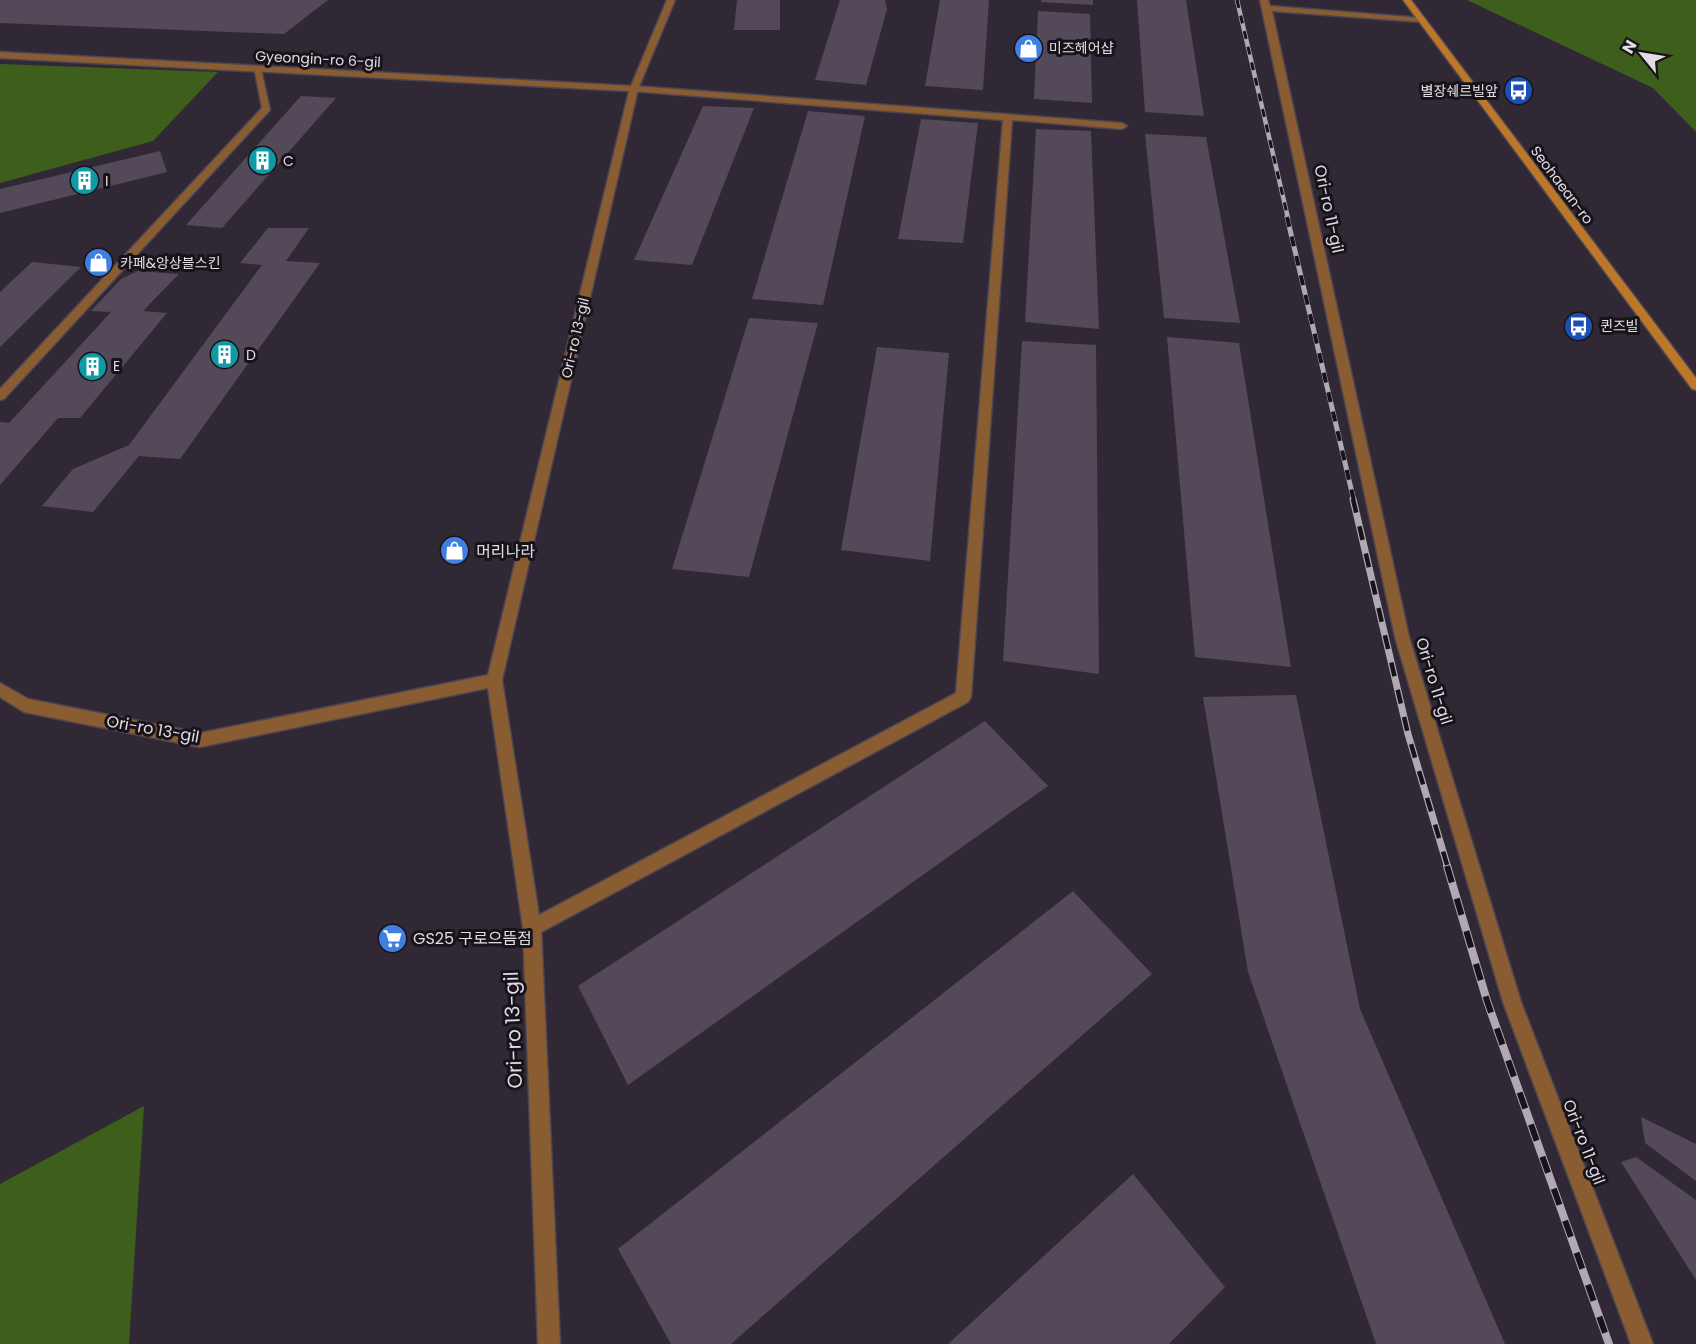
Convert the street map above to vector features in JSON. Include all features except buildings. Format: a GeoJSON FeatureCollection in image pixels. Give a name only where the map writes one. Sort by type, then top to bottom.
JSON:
{"type":"FeatureCollection","features":[{"type":"Feature","properties":{"kind":"main road","name":"Seohaean-ro"},"geometry":{"type":"LineString","coordinates":[[1407,0],[1696,386]]}},
{"type":"Feature","properties":{"kind":"street","name":"Ori-ro 13-gil"},"geometry":{"type":"LineString","coordinates":[[549,1344],[532,928],[494,680],[634,89],[671,0]]}},
{"type":"Feature","properties":{"kind":"street","name":"Ori-ro 11-gil"},"geometry":{"type":"LineString","coordinates":[[1422,20],[1266,4],[1402,637],[1512,1002],[1642,1344]]}},
{"type":"Feature","properties":{"kind":"street","name":"Gyeongin-ro 6-gil"},"geometry":{"type":"LineString","coordinates":[[0,55],[634,89],[1122,126]]}},
{"type":"Feature","properties":{"kind":"street"},"geometry":{"type":"LineString","coordinates":[[0,396],[267,108],[257,69]]}},
{"type":"Feature","properties":{"kind":"street"},"geometry":{"type":"LineString","coordinates":[[532,928],[963,697],[1008,118]]}},
{"type":"Feature","properties":{"kind":"street","name":"Ori-ro 13-gil"},"geometry":{"type":"LineString","coordinates":[[0,689],[24,705],[200,740],[494,680]]}},
{"type":"Feature","properties":{"kind":"green space"},"geometry":{"type":"Polygon","coordinates":[[[1467,0],[1696,0],[1696,132],[1653,88],[1467,0]]]}},
{"type":"Feature","properties":{"kind":"green space"},"geometry":{"type":"Polygon","coordinates":[[[0,64],[218,72],[153,141],[0,183],[0,64]]]}},
{"type":"Feature","properties":{"kind":"green space"},"geometry":{"type":"Polygon","coordinates":[[[144,1106],[129,1344],[0,1344],[0,1184],[144,1106]]]}},
{"type":"Feature","properties":{"kind":"railway"},"geometry":{"type":"LineString","coordinates":[[1237,0],[1288,218]]}},
{"type":"Feature","properties":{"kind":"railway"},"geometry":{"type":"LineString","coordinates":[[1287,217],[1354,501]]}},
{"type":"Feature","properties":{"kind":"railway"},"geometry":{"type":"LineString","coordinates":[[1353,499],[1408,734],[1448,868]]}},
{"type":"Feature","properties":{"kind":"railway"},"geometry":{"type":"LineString","coordinates":[[1447,866],[1487,1001],[1609,1344]]}},
{"type":"Feature","properties":{"kind":"place","name":"미즈헤어샵"},"geometry":{"type":"Point","coordinates":[1028,48]}},
{"type":"Feature","properties":{"kind":"place","name":"별장쉐르빌앞"},"geometry":{"type":"Point","coordinates":[1519,91]}},
{"type":"Feature","properties":{"kind":"place","name":"C"},"geometry":{"type":"Point","coordinates":[262,161]}},
{"type":"Feature","properties":{"kind":"place","name":"I"},"geometry":{"type":"Point","coordinates":[84,181]}},
{"type":"Feature","properties":{"kind":"place","name":"카페&앙상블스킨"},"geometry":{"type":"Point","coordinates":[99,263]}},
{"type":"Feature","properties":{"kind":"place","name":"퀸즈빌"},"geometry":{"type":"Point","coordinates":[1579,326]}},
{"type":"Feature","properties":{"kind":"place","name":"D"},"geometry":{"type":"Point","coordinates":[225,355]}},
{"type":"Feature","properties":{"kind":"place","name":"E"},"geometry":{"type":"Point","coordinates":[92,366]}},
{"type":"Feature","properties":{"kind":"place","name":"머리나라"},"geometry":{"type":"Point","coordinates":[455,551]}},
{"type":"Feature","properties":{"kind":"place","name":"GS25 구로으뜸점"},"geometry":{"type":"Point","coordinates":[392,938]}}]}
